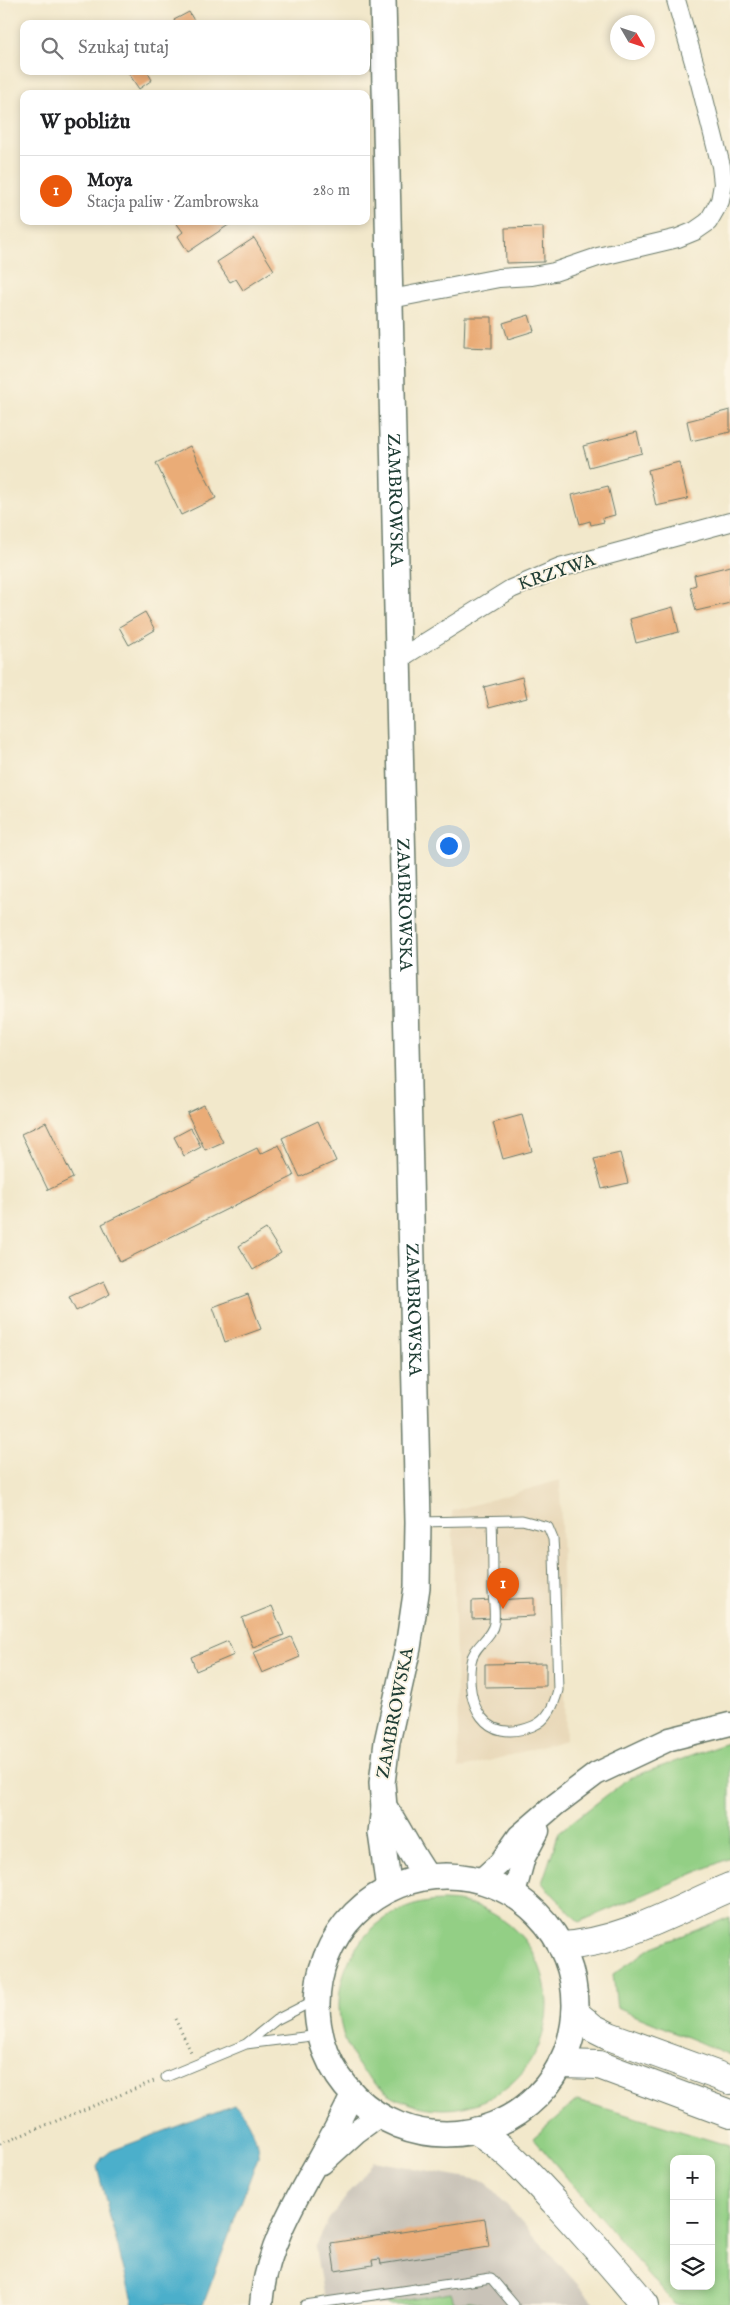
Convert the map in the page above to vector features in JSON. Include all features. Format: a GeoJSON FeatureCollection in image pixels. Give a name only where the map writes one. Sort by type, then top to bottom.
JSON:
{"type":"FeatureCollection","features":[{"type":"Feature","properties":{"kind":"highway"},"geometry":{"type":"LineString","coordinates":[[562,1946],[589,1944],[624,1933],[730,1887]]}},
{"type":"Feature","properties":{"kind":"highway"},"geometry":{"type":"LineString","coordinates":[[576,2014],[593,2028],[609,2036],[730,2080]]}},
{"type":"Feature","properties":{"kind":"highway"},"geometry":{"type":"LineString","coordinates":[[562,2064],[598,2065],[730,2114]]}},
{"type":"Feature","properties":{"kind":"highway"},"geometry":{"type":"LineString","coordinates":[[477,2132],[497,2143],[510,2155],[584,2233],[645,2305]]}},
{"type":"Feature","properties":{"kind":"main road","name":"ZAMBROWSKA"},"geometry":{"type":"LineString","coordinates":[[383,0],[418,1522],[417,1587],[408,1648],[387,1742],[382,1783],[384,1807],[381,1832],[389,1889]]}},
{"type":"Feature","properties":{"kind":"main road","name":"ZAMBROWSKA"},"geometry":{"type":"LineString","coordinates":[[384,1807],[397,1826],[411,1855],[427,1877]]}},
{"type":"Feature","properties":{"kind":"main road"},"geometry":{"type":"LineString","coordinates":[[454,1876],[481,1880],[514,1894],[542,1916],[562,1946],[574,1979],[576,2014],[571,2039],[562,2064],[550,2083],[535,2100],[498,2124],[477,2132],[436,2135],[416,2131],[378,2116],[352,2094],[337,2076],[320,2035],[317,1999],[321,1972],[331,1946],[346,1923],[366,1904],[389,1889],[427,1877],[454,1876]]}},
{"type":"Feature","properties":{"kind":"street"},"geometry":{"type":"LineString","coordinates":[[390,299],[499,278],[532,276],[554,272],[598,257],[678,238],[695,231],[708,222],[720,201],[723,184],[721,166],[676,0]]}},
{"type":"Feature","properties":{"kind":"street","name":"KRZYWA"},"geometry":{"type":"LineString","coordinates":[[399,659],[511,589],[560,568],[730,522]]}},
{"type":"Feature","properties":{"kind":"street"},"geometry":{"type":"LineString","coordinates":[[481,1880],[500,1863],[520,1836],[596,1774],[670,1739],[730,1724]]}},
{"type":"Feature","properties":{"kind":"street"},"geometry":{"type":"LineString","coordinates":[[514,1894],[524,1857],[546,1815]]}},
{"type":"Feature","properties":{"kind":"street"},"geometry":{"type":"LineString","coordinates":[[261,2305],[270,2259],[286,2220],[314,2170],[352,2094]]}},
{"type":"Feature","properties":{"kind":"street"},"geometry":{"type":"LineString","coordinates":[[314,2170],[356,2132],[378,2116]]}},
{"type":"Feature","properties":{"kind":"lane"},"geometry":{"type":"LineString","coordinates":[[418,1522],[522,1520],[538,1522],[548,1527],[553,1539],[558,1690],[551,1710],[535,1725],[524,1729],[501,1729],[486,1723],[478,1715],[472,1697],[471,1661],[474,1652],[494,1624],[492,1521]]}},
{"type":"Feature","properties":{"kind":"lane"},"geometry":{"type":"LineString","coordinates":[[246,2044],[276,2020],[317,1999]]}},
{"type":"Feature","properties":{"kind":"lane"},"geometry":{"type":"LineString","coordinates":[[166,2076],[246,2044],[320,2035]]}},
{"type":"Feature","properties":{"kind":"lane"},"geometry":{"type":"LineString","coordinates":[[305,2305],[343,2303],[491,2278],[514,2305]]}},
{"type":"Feature","properties":{"kind":"path"},"geometry":{"type":"LineString","coordinates":[[175,2019],[197,2064]]}},
{"type":"Feature","properties":{"kind":"path"},"geometry":{"type":"LineString","coordinates":[[0,2144],[166,2076]]}},
{"type":"Feature","properties":{"kind":"shaded area"},"geometry":{"type":"Polygon","coordinates":[[[560,1480],[566,1740],[459,1769],[452,1511],[560,1480]]]}},
{"type":"Feature","properties":{"kind":"shaded area"},"geometry":{"type":"Polygon","coordinates":[[[374,2161],[485,2181],[596,2305],[325,2305],[315,2248],[329,2219],[374,2161]]]}},
{"type":"Feature","properties":{"kind":"green space"},"geometry":{"type":"Polygon","coordinates":[[[730,1742],[730,1858],[579,1922],[542,1883],[559,1832],[629,1778],[730,1742]]]}},
{"type":"Feature","properties":{"kind":"green space"},"geometry":{"type":"Polygon","coordinates":[[[433,1901],[453,1901],[483,1908],[501,1918],[517,1931],[530,1947],[540,1965],[547,1995],[547,2015],[540,2045],[530,2063],[517,2079],[501,2092],[483,2102],[453,2109],[433,2109],[403,2102],[377,2086],[362,2071],[346,2045],[339,2015],[339,1995],[346,1965],[362,1939],[377,1924],[403,1908],[433,1901]]]}},
{"type":"Feature","properties":{"kind":"green space"},"geometry":{"type":"Polygon","coordinates":[[[730,1917],[730,2055],[617,2008],[613,1974],[653,1947],[730,1917]]]}},
{"type":"Feature","properties":{"kind":"green space"},"geometry":{"type":"Polygon","coordinates":[[[577,2100],[730,2146],[730,2305],[675,2305],[533,2138],[577,2100]]]}},
{"type":"Feature","properties":{"kind":"green space"},"geometry":{"type":"Polygon","coordinates":[[[451,2293],[454,2303],[469,2301],[486,2305],[389,2305],[388,2303],[451,2293]]]}},
{"type":"Feature","properties":{"kind":"water"},"geometry":{"type":"Polygon","coordinates":[[[234,2105],[244,2114],[252,2128],[257,2143],[258,2157],[203,2305],[133,2305],[97,2167],[102,2158],[111,2151],[234,2105]]]}},
{"type":"Feature","properties":{"kind":"building"},"geometry":{"type":"Polygon","coordinates":[[[189,12],[194,20],[174,20],[189,12]]]}},
{"type":"Feature","properties":{"kind":"building"},"geometry":{"type":"Polygon","coordinates":[[[130,75],[149,75],[152,80],[139,89],[130,75]]]}},
{"type":"Feature","properties":{"kind":"building"},"geometry":{"type":"Polygon","coordinates":[[[178,225],[228,225],[188,252],[178,236],[183,232],[178,225]]]}},
{"type":"Feature","properties":{"kind":"building"},"geometry":{"type":"Polygon","coordinates":[[[543,227],[544,262],[506,263],[505,228],[543,227]]]}},
{"type":"Feature","properties":{"kind":"building"},"geometry":{"type":"Polygon","coordinates":[[[254,238],[274,270],[243,290],[236,279],[230,282],[217,262],[254,238]]]}},
{"type":"Feature","properties":{"kind":"building"},"geometry":{"type":"Polygon","coordinates":[[[529,315],[534,331],[508,339],[503,323],[529,315]]]}},
{"type":"Feature","properties":{"kind":"building"},"geometry":{"type":"Polygon","coordinates":[[[465,317],[492,317],[492,348],[464,347],[465,317]]]}},
{"type":"Feature","properties":{"kind":"building"},"geometry":{"type":"Polygon","coordinates":[[[730,410],[730,432],[691,441],[687,421],[730,410]]]}},
{"type":"Feature","properties":{"kind":"building"},"geometry":{"type":"Polygon","coordinates":[[[637,432],[642,453],[589,467],[583,446],[637,432]]]}},
{"type":"Feature","properties":{"kind":"building"},"geometry":{"type":"Polygon","coordinates":[[[190,446],[216,498],[181,515],[156,463],[190,446]]]}},
{"type":"Feature","properties":{"kind":"building"},"geometry":{"type":"Polygon","coordinates":[[[679,462],[688,499],[656,506],[648,470],[679,462]]]}},
{"type":"Feature","properties":{"kind":"building"},"geometry":{"type":"Polygon","coordinates":[[[608,486],[615,515],[603,518],[604,522],[591,525],[590,521],[580,524],[572,495],[608,486]]]}},
{"type":"Feature","properties":{"kind":"building"},"geometry":{"type":"Polygon","coordinates":[[[730,566],[730,603],[696,611],[690,587],[696,585],[694,575],[730,566]]]}},
{"type":"Feature","properties":{"kind":"building"},"geometry":{"type":"Polygon","coordinates":[[[673,607],[679,632],[636,643],[630,619],[673,607]]]}},
{"type":"Feature","properties":{"kind":"building"},"geometry":{"type":"Polygon","coordinates":[[[145,612],[155,630],[129,645],[119,627],[145,612]]]}},
{"type":"Feature","properties":{"kind":"building"},"geometry":{"type":"Polygon","coordinates":[[[522,677],[527,698],[489,708],[484,687],[522,677]]]}},
{"type":"Feature","properties":{"kind":"building"},"geometry":{"type":"Polygon","coordinates":[[[204,1105],[223,1142],[205,1150],[187,1113],[204,1105]]]}},
{"type":"Feature","properties":{"kind":"building"},"geometry":{"type":"Polygon","coordinates":[[[522,1115],[532,1151],[503,1159],[493,1123],[522,1115]]]}},
{"type":"Feature","properties":{"kind":"building"},"geometry":{"type":"Polygon","coordinates":[[[318,1121],[336,1161],[300,1177],[282,1138],[318,1121]]]}},
{"type":"Feature","properties":{"kind":"building"},"geometry":{"type":"Polygon","coordinates":[[[46,1122],[73,1178],[48,1190],[21,1134],[46,1122]]]}},
{"type":"Feature","properties":{"kind":"building"},"geometry":{"type":"Polygon","coordinates":[[[191,1128],[201,1147],[184,1156],[174,1137],[191,1128]]]}},
{"type":"Feature","properties":{"kind":"building"},"geometry":{"type":"Polygon","coordinates":[[[279,1145],[294,1176],[120,1262],[102,1224],[257,1148],[260,1154],[279,1145]]]}},
{"type":"Feature","properties":{"kind":"building"},"geometry":{"type":"Polygon","coordinates":[[[620,1153],[628,1183],[602,1189],[594,1159],[620,1153]]]}},
{"type":"Feature","properties":{"kind":"building"},"geometry":{"type":"Polygon","coordinates":[[[266,1229],[281,1253],[253,1270],[239,1246],[266,1229]]]}},
{"type":"Feature","properties":{"kind":"building"},"geometry":{"type":"Polygon","coordinates":[[[104,1281],[110,1294],[76,1311],[69,1297],[104,1281]]]}},
{"type":"Feature","properties":{"kind":"building"},"geometry":{"type":"Polygon","coordinates":[[[248,1294],[261,1329],[225,1342],[213,1307],[248,1294]]]}},
{"type":"Feature","properties":{"kind":"building"},"geometry":{"type":"Polygon","coordinates":[[[534,1598],[534,1616],[472,1619],[472,1601],[534,1598]]]}},
{"type":"Feature","properties":{"kind":"building"},"geometry":{"type":"Polygon","coordinates":[[[272,1606],[284,1635],[253,1647],[242,1618],[272,1606]]]}},
{"type":"Feature","properties":{"kind":"building"},"geometry":{"type":"Polygon","coordinates":[[[291,1637],[300,1657],[262,1673],[253,1653],[291,1637]]]}},
{"type":"Feature","properties":{"kind":"building"},"geometry":{"type":"Polygon","coordinates":[[[228,1641],[234,1655],[196,1671],[191,1657],[228,1641]]]}},
{"type":"Feature","properties":{"kind":"building"},"geometry":{"type":"Polygon","coordinates":[[[546,1663],[546,1686],[485,1687],[485,1664],[546,1663]]]}},
{"type":"Feature","properties":{"kind":"building"},"geometry":{"type":"Polygon","coordinates":[[[485,2219],[489,2247],[381,2264],[380,2259],[372,2260],[373,2265],[335,2271],[331,2243],[485,2219]]]}},
{"type":"Feature","properties":{"kind":"place","name":"Moya"},"geometry":{"type":"Point","coordinates":[503,1609]}}]}
